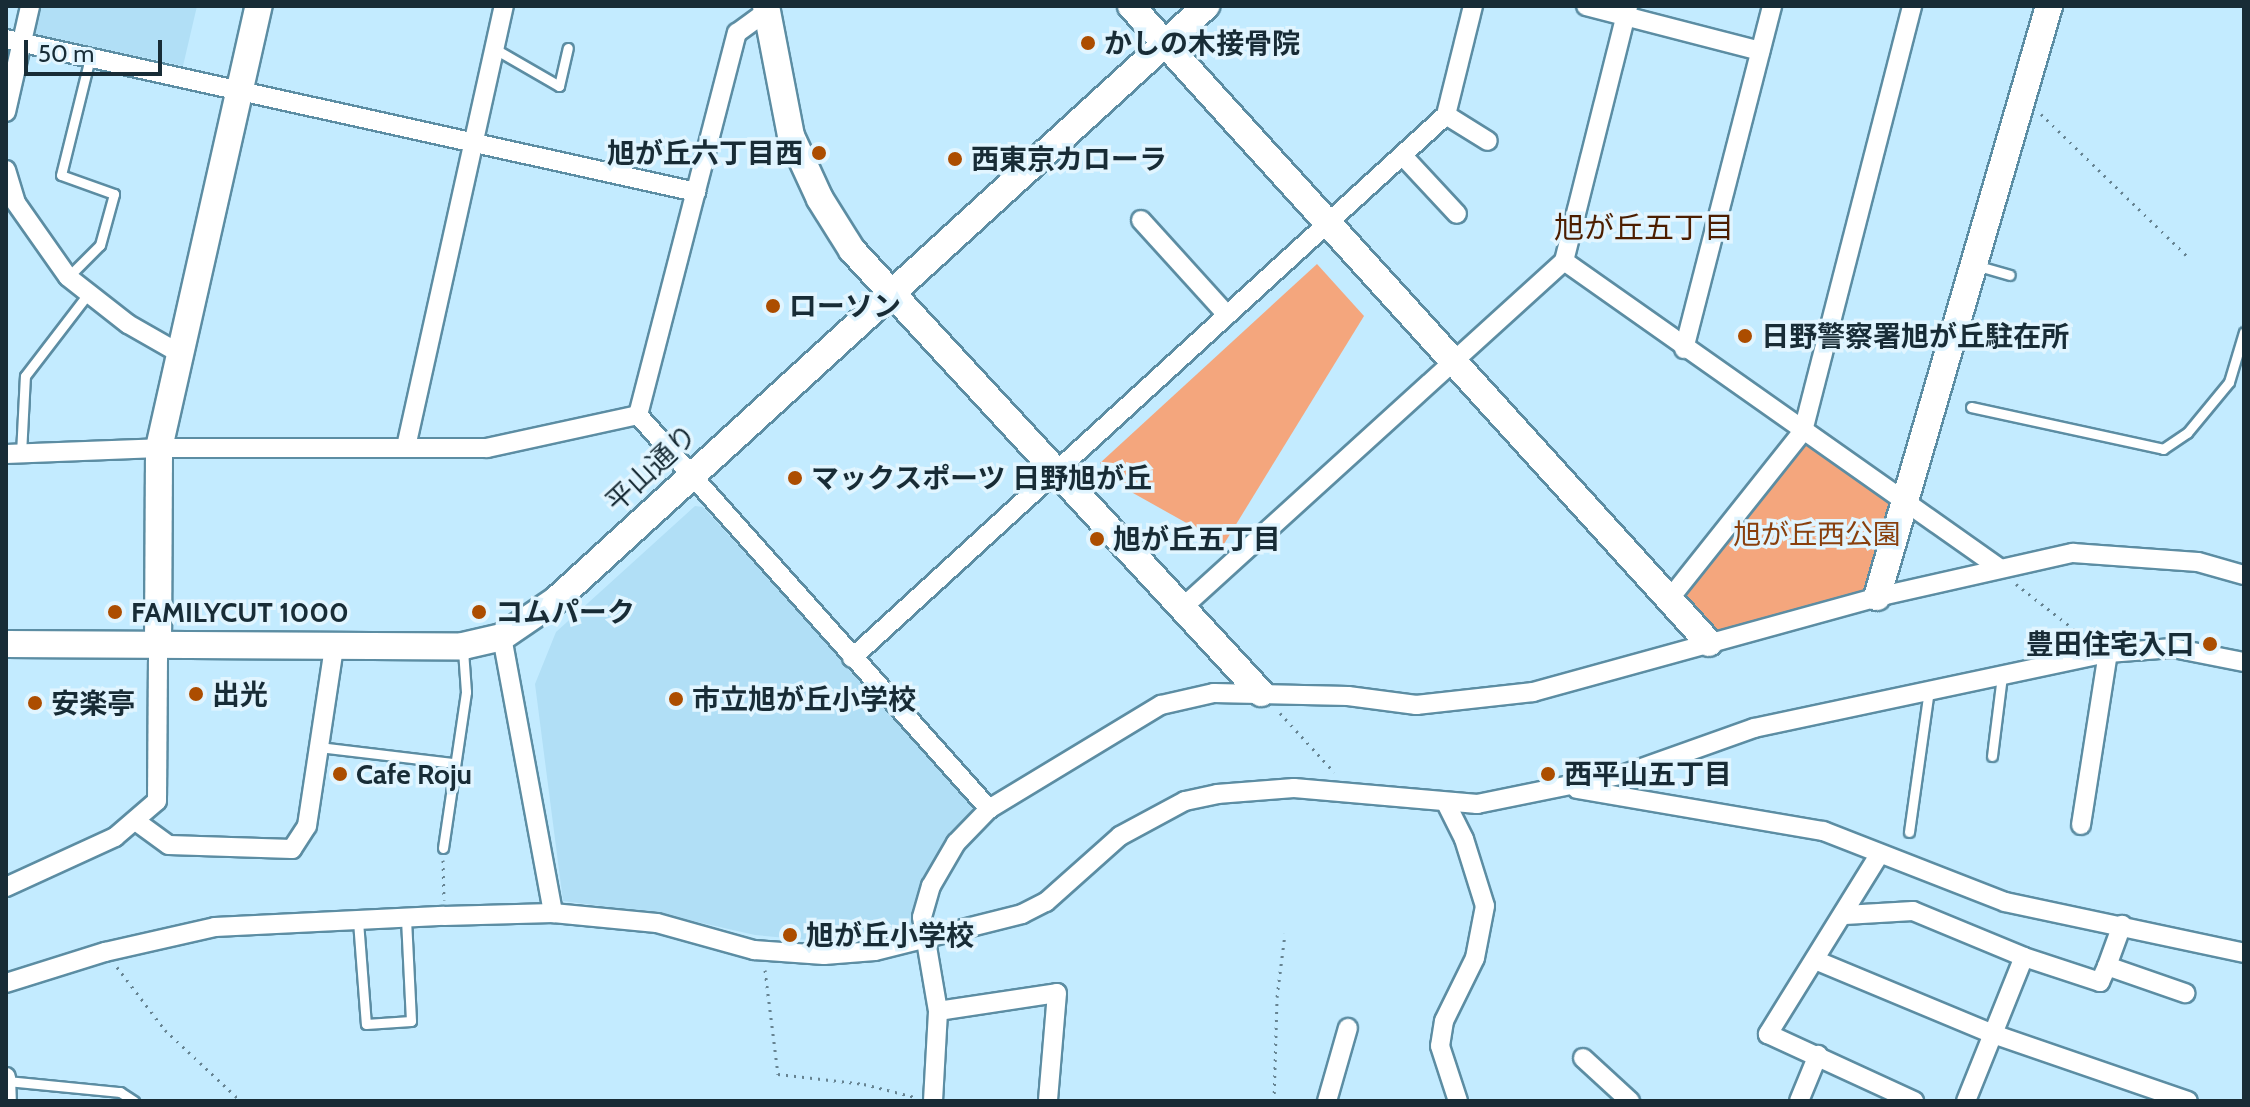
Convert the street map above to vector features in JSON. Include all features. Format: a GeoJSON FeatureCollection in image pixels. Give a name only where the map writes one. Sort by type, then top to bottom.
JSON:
{"type":"FeatureCollection","features":[{"type":"Feature","properties":{"kind":"street"},"geometry":{"type":"LineString","coordinates":[[6,112],[14,40],[30,6]]}},
{"type":"Feature","properties":{"kind":"street"},"geometry":{"type":"LineString","coordinates":[[6,887],[137,822],[157,801],[159,448],[177,352],[259,6]]}},
{"type":"Feature","properties":{"kind":"street"},"geometry":{"type":"LineString","coordinates":[[406,447],[504,6]]}},
{"type":"Feature","properties":{"kind":"street"},"geometry":{"type":"LineString","coordinates":[[1131,6],[1457,361],[1709,643]]}},
{"type":"Feature","properties":{"kind":"street","name":"平山通り"},"geometry":{"type":"LineString","coordinates":[[6,644],[463,646],[502,637],[556,600],[1206,6]]}},
{"type":"Feature","properties":{"kind":"street"},"geometry":{"type":"LineString","coordinates":[[852,658],[1446,115],[1473,6]]}},
{"type":"Feature","properties":{"kind":"street"},"geometry":{"type":"LineString","coordinates":[[1586,6],[1627,11],[1760,51]]}},
{"type":"Feature","properties":{"kind":"street"},"geometry":{"type":"LineString","coordinates":[[1684,349],[1772,6]]}},
{"type":"Feature","properties":{"kind":"street"},"geometry":{"type":"LineString","coordinates":[[1671,597],[1803,431],[1912,6]]}},
{"type":"Feature","properties":{"kind":"street"},"geometry":{"type":"LineString","coordinates":[[1877,597],[2046,6]]}},
{"type":"Feature","properties":{"kind":"street"},"geometry":{"type":"LineString","coordinates":[[638,415],[737,33],[766,9],[791,136],[820,199],[852,250],[1261,693]]}},
{"type":"Feature","properties":{"kind":"street"},"geometry":{"type":"LineString","coordinates":[[1182,608],[1564,261],[1627,11]]}},
{"type":"Feature","properties":{"kind":"street"},"geometry":{"type":"LineString","coordinates":[[14,40],[239,92],[475,139],[696,192]]}},
{"type":"Feature","properties":{"kind":"street"},"geometry":{"type":"LineString","coordinates":[[1446,115],[1488,141]]}},
{"type":"Feature","properties":{"kind":"street"},"geometry":{"type":"LineString","coordinates":[[1403,156],[1457,214]]}},
{"type":"Feature","properties":{"kind":"street"},"geometry":{"type":"LineString","coordinates":[[6,170],[11,205],[68,277],[88,294],[177,352]]}},
{"type":"Feature","properties":{"kind":"street"},"geometry":{"type":"LineString","coordinates":[[1141,220],[1227,315]]}},
{"type":"Feature","properties":{"kind":"street"},"geometry":{"type":"LineString","coordinates":[[1564,261],[1684,349],[1998,567]]}},
{"type":"Feature","properties":{"kind":"street"},"geometry":{"type":"LineString","coordinates":[[14,454],[159,448],[487,448],[638,415]]}},
{"type":"Feature","properties":{"kind":"street"},"geometry":{"type":"LineString","coordinates":[[638,415],[689,477],[989,809]]}},
{"type":"Feature","properties":{"kind":"street"},"geometry":{"type":"LineString","coordinates":[[925,1099],[938,1011],[931,950],[925,939],[922,917],[931,886],[956,843],[989,809],[1161,705],[1214,693],[1261,693],[1416,705],[1473,702],[1533,692],[1877,597],[1998,567],[2073,553],[2198,562],[2244,575]]}},
{"type":"Feature","properties":{"kind":"street"},"geometry":{"type":"LineString","coordinates":[[502,637],[553,913]]}},
{"type":"Feature","properties":{"kind":"street"},"geometry":{"type":"LineString","coordinates":[[137,822],[169,845],[292,849],[307,826],[334,647]]}},
{"type":"Feature","properties":{"kind":"street"},"geometry":{"type":"LineString","coordinates":[[1571,788],[1754,728],[2108,653],[2173,648],[2244,662]]}},
{"type":"Feature","properties":{"kind":"street"},"geometry":{"type":"LineString","coordinates":[[2081,825],[2108,653]]}},
{"type":"Feature","properties":{"kind":"street"},"geometry":{"type":"LineString","coordinates":[[6,983],[105,952],[215,927],[444,916],[553,913],[657,923],[763,950],[824,955],[925,939],[1046,902],[1120,836],[1185,801],[1256,788],[1350,791],[1477,804],[1522,791],[1571,788],[1823,831],[2005,902],[2244,953]]}},
{"type":"Feature","properties":{"kind":"street"},"geometry":{"type":"LineString","coordinates":[[1446,803],[1464,839],[1485,906],[1475,958],[1444,1021],[1440,1046],[1458,1101]]}},
{"type":"Feature","properties":{"kind":"street"},"geometry":{"type":"LineString","coordinates":[[1879,855],[1845,915],[1768,1034],[1914,1101]]}},
{"type":"Feature","properties":{"kind":"street"},"geometry":{"type":"LineString","coordinates":[[1845,915],[1913,911],[2024,957],[2100,982],[2122,925]]}},
{"type":"Feature","properties":{"kind":"street"},"geometry":{"type":"LineString","coordinates":[[1966,1101],[2024,957]]}},
{"type":"Feature","properties":{"kind":"street"},"geometry":{"type":"LineString","coordinates":[[1815,960],[1993,1034],[2188,1101]]}},
{"type":"Feature","properties":{"kind":"street"},"geometry":{"type":"LineString","coordinates":[[2107,966],[2185,993]]}},
{"type":"Feature","properties":{"kind":"street"},"geometry":{"type":"LineString","coordinates":[[938,1011],[1057,993],[1048,1101]]}},
{"type":"Feature","properties":{"kind":"street"},"geometry":{"type":"LineString","coordinates":[[1327,1101],[1348,1028]]}},
{"type":"Feature","properties":{"kind":"street"},"geometry":{"type":"LineString","coordinates":[[1799,1101],[1818,1055]]}},
{"type":"Feature","properties":{"kind":"street"},"geometry":{"type":"LineString","coordinates":[[1583,1058],[1630,1101]]}},
{"type":"Feature","properties":{"kind":"street"},"geometry":{"type":"LineString","coordinates":[[6,1079],[7,1101]]}},
{"type":"Feature","properties":{"kind":"lane"},"geometry":{"type":"LineString","coordinates":[[495,49],[559,86],[568,48]]}},
{"type":"Feature","properties":{"kind":"lane"},"geometry":{"type":"LineString","coordinates":[[68,277],[100,245],[114,194],[61,175],[90,58]]}},
{"type":"Feature","properties":{"kind":"lane"},"geometry":{"type":"LineString","coordinates":[[1972,264],[2010,275]]}},
{"type":"Feature","properties":{"kind":"lane"},"geometry":{"type":"LineString","coordinates":[[14,454],[25,376],[88,294]]}},
{"type":"Feature","properties":{"kind":"lane"},"geometry":{"type":"LineString","coordinates":[[1971,407],[2163,449],[2187,433],[2229,382],[2244,332]]}},
{"type":"Feature","properties":{"kind":"lane"},"geometry":{"type":"LineString","coordinates":[[443,848],[466,692],[463,646]]}},
{"type":"Feature","properties":{"kind":"lane"},"geometry":{"type":"LineString","coordinates":[[1992,756],[2002,675]]}},
{"type":"Feature","properties":{"kind":"lane"},"geometry":{"type":"LineString","coordinates":[[1909,832],[1929,690]]}},
{"type":"Feature","properties":{"kind":"lane"},"geometry":{"type":"LineString","coordinates":[[319,747],[454,763]]}},
{"type":"Feature","properties":{"kind":"lane"},"geometry":{"type":"LineString","coordinates":[[358,921],[366,1024],[411,1021],[406,918]]}},
{"type":"Feature","properties":{"kind":"lane"},"geometry":{"type":"LineString","coordinates":[[6,1079],[120,1092],[134,1101]]}},
{"type":"Feature","properties":{"kind":"path"},"geometry":{"type":"LineString","coordinates":[[2021,95],[2189,258]]}},
{"type":"Feature","properties":{"kind":"path"},"geometry":{"type":"LineString","coordinates":[[1998,567],[2050,615],[2108,653]]}},
{"type":"Feature","properties":{"kind":"path"},"geometry":{"type":"LineString","coordinates":[[1261,693],[1350,791]]}},
{"type":"Feature","properties":{"kind":"path"},"geometry":{"type":"LineString","coordinates":[[443,848],[444,916]]}},
{"type":"Feature","properties":{"kind":"path"},"geometry":{"type":"LineString","coordinates":[[1274,1101],[1277,997],[1285,934]]}},
{"type":"Feature","properties":{"kind":"path"},"geometry":{"type":"LineString","coordinates":[[763,950],[778,1074],[864,1084],[925,1099]]}},
{"type":"Feature","properties":{"kind":"path"},"geometry":{"type":"LineString","coordinates":[[105,952],[165,1030],[241,1101]]}},
{"type":"Feature","properties":{"kind":"shaded area"},"geometry":{"type":"Polygon","coordinates":[[[41,6],[197,6],[183,66],[35,34],[41,6]]]}},
{"type":"Feature","properties":{"kind":"shaded area"},"geometry":{"type":"Polygon","coordinates":[[[695,506],[703,507],[973,804],[972,814],[950,834],[918,894],[912,924],[900,937],[864,945],[755,935],[662,914],[563,901],[535,684],[556,632],[695,506]]]}},
{"type":"Feature","properties":{"kind":"green space"},"geometry":{"type":"Polygon","coordinates":[[[1317,264],[1364,316],[1224,544],[1133,493],[1100,463],[1317,264]]]}},
{"type":"Feature","properties":{"kind":"green space","name":"旭が丘西公園"},"geometry":{"type":"Polygon","coordinates":[[[1803,431],[1902,501],[1877,597],[1709,643],[1671,597],[1803,431]]]}},
{"type":"Feature","properties":{"kind":"place","name":"かしの木接骨院"},"geometry":{"type":"Point","coordinates":[1088,43]}},
{"type":"Feature","properties":{"kind":"place","name":"旭が丘六丁目西"},"geometry":{"type":"Point","coordinates":[819,153]}},
{"type":"Feature","properties":{"kind":"place","name":"西東京カローラ"},"geometry":{"type":"Point","coordinates":[955,159]}},
{"type":"Feature","properties":{"kind":"place","name":"ローソン"},"geometry":{"type":"Point","coordinates":[773,306]}},
{"type":"Feature","properties":{"kind":"place","name":"日野警察署旭が丘駐在所"},"geometry":{"type":"Point","coordinates":[1745,336]}},
{"type":"Feature","properties":{"kind":"place","name":"マックスポーツ 日野旭が丘"},"geometry":{"type":"Point","coordinates":[795,478]}},
{"type":"Feature","properties":{"kind":"place","name":"旭が丘五丁目"},"geometry":{"type":"Point","coordinates":[1097,539]}},
{"type":"Feature","properties":{"kind":"place","name":"FAMILYCUT 1000"},"geometry":{"type":"Point","coordinates":[115,612]}},
{"type":"Feature","properties":{"kind":"place","name":"コムパーク"},"geometry":{"type":"Point","coordinates":[479,612]}},
{"type":"Feature","properties":{"kind":"place","name":"豊田住宅入口"},"geometry":{"type":"Point","coordinates":[2210,644]}},
{"type":"Feature","properties":{"kind":"place","name":"出光"},"geometry":{"type":"Point","coordinates":[196,694]}},
{"type":"Feature","properties":{"kind":"place","name":"市立旭が丘小学校"},"geometry":{"type":"Point","coordinates":[676,699]}},
{"type":"Feature","properties":{"kind":"place","name":"安楽亭"},"geometry":{"type":"Point","coordinates":[35,703]}},
{"type":"Feature","properties":{"kind":"place","name":"Cafe Roju"},"geometry":{"type":"Point","coordinates":[340,774]}},
{"type":"Feature","properties":{"kind":"place","name":"西平山五丁目"},"geometry":{"type":"Point","coordinates":[1548,774]}},
{"type":"Feature","properties":{"kind":"place","name":"旭が丘小学校"},"geometry":{"type":"Point","coordinates":[790,935]}},
{"type":"Feature","properties":{"kind":"district","name":"旭が丘五丁目"},"geometry":{"type":"Point","coordinates":[1644,228]}}]}
